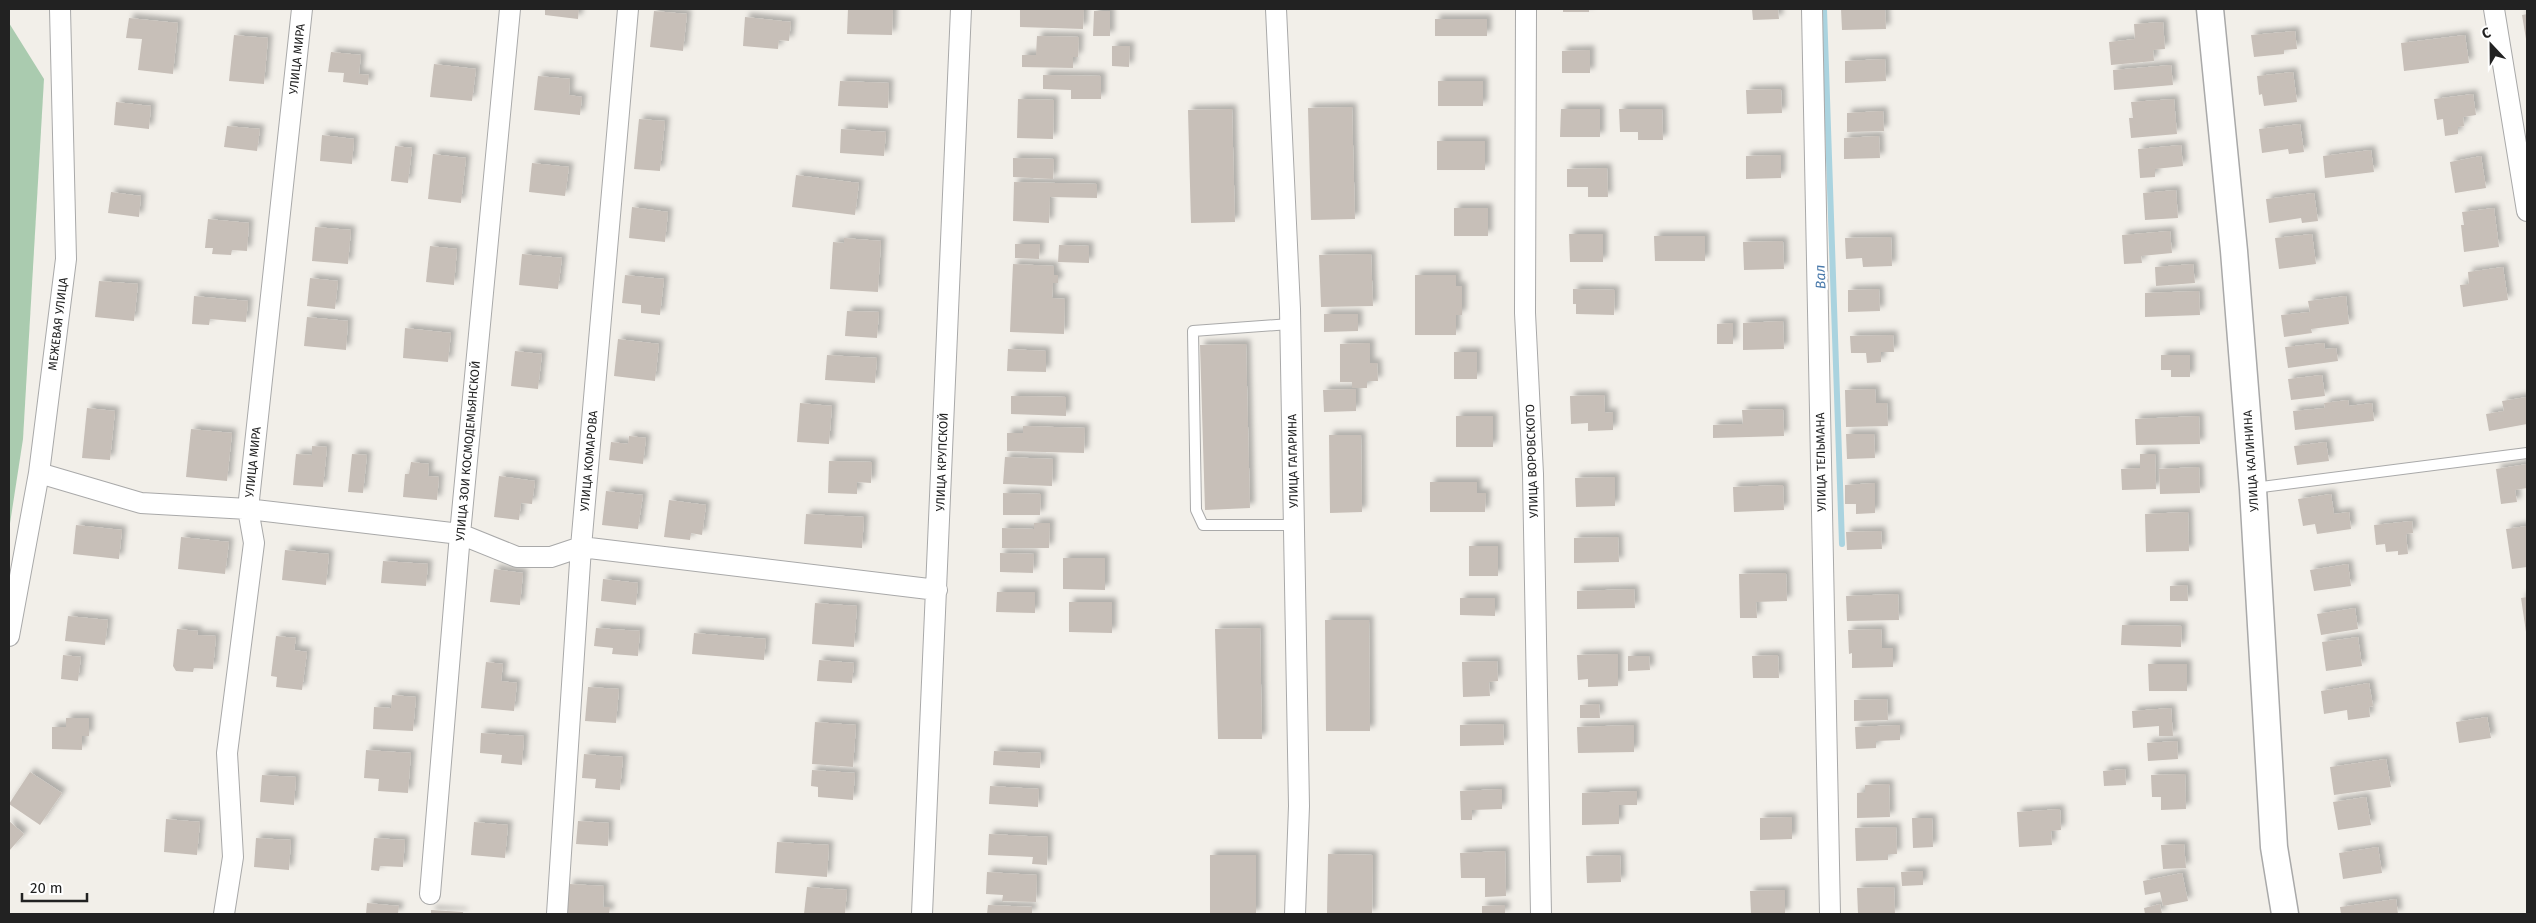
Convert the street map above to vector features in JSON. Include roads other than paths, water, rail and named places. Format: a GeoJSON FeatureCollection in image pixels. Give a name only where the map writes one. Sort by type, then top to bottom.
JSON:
{"type":"FeatureCollection","features":[{"type":"Feature","properties":{"kind":"street","name":"МЕЖЕВАЯ УЛИЦА"},"geometry":{"type":"LineString","coordinates":[[9,636],[39,474],[66,259],[60,9]]}},
{"type":"Feature","properties":{"kind":"street","name":"УЛИЦА МИРА"},"geometry":{"type":"LineString","coordinates":[[224,914],[233,858],[227,753],[254,543],[248,509],[302,9]]}},
{"type":"Feature","properties":{"kind":"street","name":"УЛИЦА ЗОИ КОСМОДЕМЬЯНСКОЙ"},"geometry":{"type":"LineString","coordinates":[[430,894],[460,534],[510,9]]}},
{"type":"Feature","properties":{"kind":"street","name":"УЛИЦА КОМАРОВА"},"geometry":{"type":"LineString","coordinates":[[557,914],[581,547],[628,9]]}},
{"type":"Feature","properties":{"kind":"street","name":"УЛИЦА КРУПСКОЙ"},"geometry":{"type":"LineString","coordinates":[[922,914],[961,9]]}},
{"type":"Feature","properties":{"kind":"street","name":"УЛИЦА ГАГАРИНА"},"geometry":{"type":"LineString","coordinates":[[1276,9],[1290,324],[1298,806],[1295,914]]}},
{"type":"Feature","properties":{"kind":"street","name":"УЛИЦА ВОРОВСКОГО"},"geometry":{"type":"LineString","coordinates":[[1526,9],[1525,314],[1533,474],[1541,914]]}},
{"type":"Feature","properties":{"kind":"street","name":"УЛИЦА ТЕЛЬМАНА"},"geometry":{"type":"LineString","coordinates":[[1812,9],[1830,914]]}},
{"type":"Feature","properties":{"kind":"street","name":"УЛИЦА КАЛИНИНА"},"geometry":{"type":"LineString","coordinates":[[2210,9],[2234,251],[2253,489],[2274,847],[2285,914]]}},
{"type":"Feature","properties":{"kind":"street"},"geometry":{"type":"LineString","coordinates":[[2494,9],[2527,211]]}},
{"type":"Feature","properties":{"kind":"street"},"geometry":{"type":"LineString","coordinates":[[39,474],[140,502],[248,509],[460,534],[517,557],[551,557],[581,547],[937,590]]}},
{"type":"Feature","properties":{"kind":"lane"},"geometry":{"type":"LineString","coordinates":[[1290,324],[1193,331],[1196,510],[1203,524],[1294,525]]}},
{"type":"Feature","properties":{"kind":"lane"},"geometry":{"type":"LineString","coordinates":[[2253,489],[2527,453]]}},
{"type":"Feature","properties":{"kind":"waterway","name":"Вал"},"geometry":{"type":"LineString","coordinates":[[1824,9],[1842,544]]}}]}
